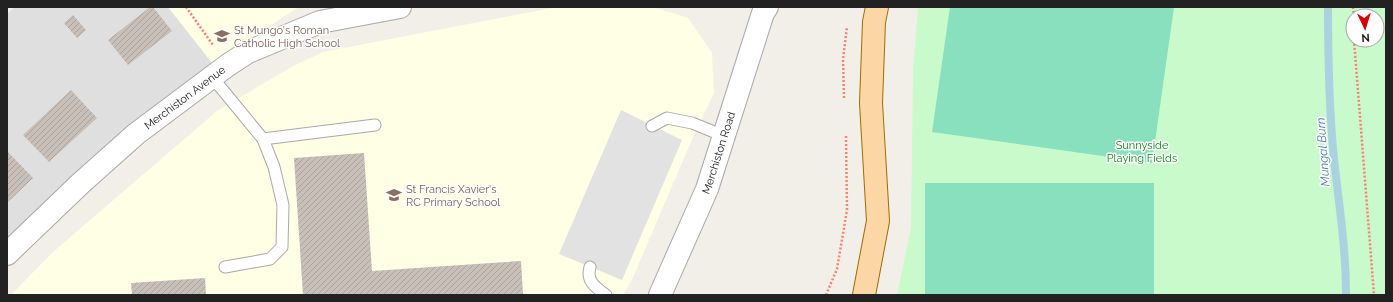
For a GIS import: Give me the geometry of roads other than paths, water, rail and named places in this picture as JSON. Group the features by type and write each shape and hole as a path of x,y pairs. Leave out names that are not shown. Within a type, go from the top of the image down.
{"main road":[{"path":"864,295 878,221 871,103 874,22 878,7"}],"street":[{"name":"Merchiston Avenue","path":"7,254 81,183 136,134 220,71 248,52 320,22 400,7"},
{"name":"Merchiston Road","path":"660,295 707,188 724,136 759,9"}],"lane":[{"path":"220,71 262,139 274,167 283,205 282,247 270,259 226,267"},
{"path":"652,126 667,118 692,123 724,136"},
{"path":"262,139 375,125"},
{"path":"590,266 588,274 593,285 606,295"}],"waterway":[{"name":"Mungal Burn","path":"1328,7 1331,121 1344,243 1346,295"}],"place":[{"name":"St Mungo's Roman Catholic High School","path":"222,36"},
{"name":"St Francis Xavier's RC Primary School","path":"394,195"}],"park label":[{"name":"Sunnyside Playing Fields","path":"1142,151"}]}
